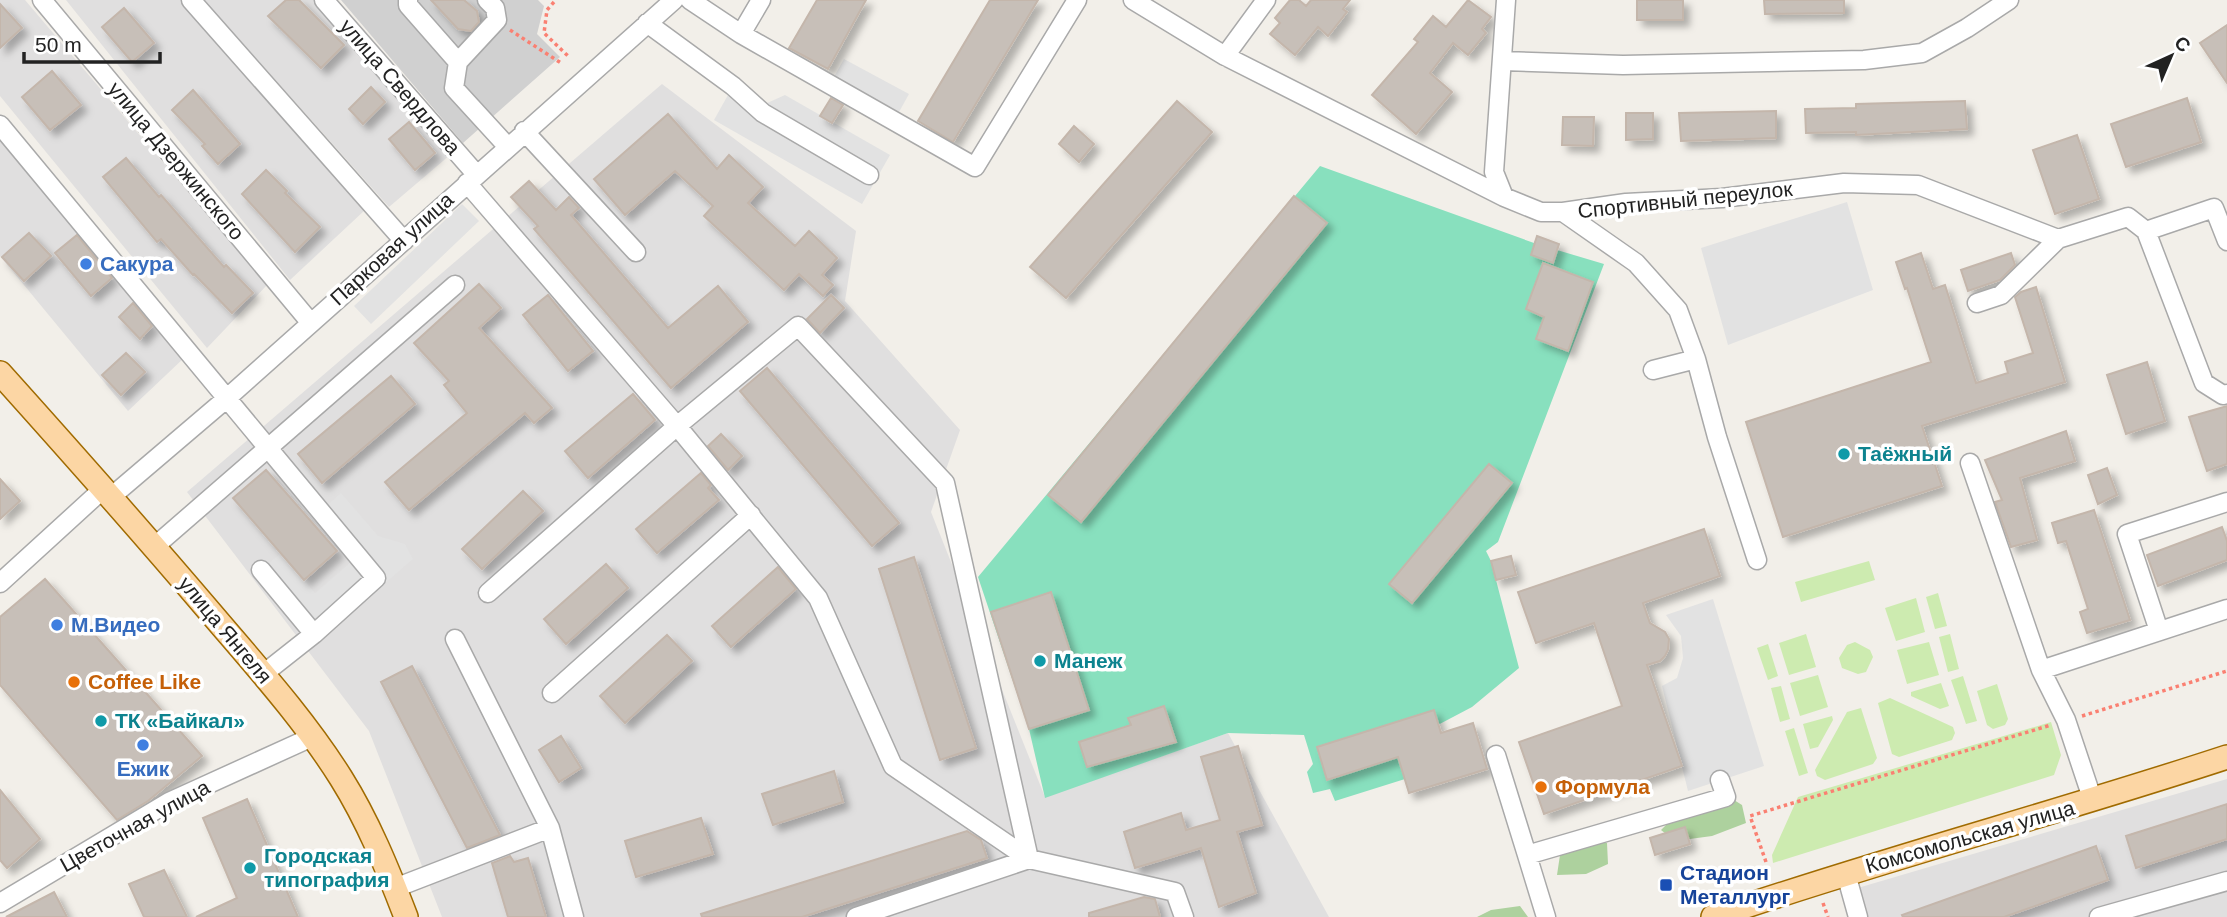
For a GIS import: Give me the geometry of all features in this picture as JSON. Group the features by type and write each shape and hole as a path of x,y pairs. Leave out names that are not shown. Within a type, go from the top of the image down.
{"main road":[{"name":"улица Янгеля","path":"0,373 155,547 312,737 341,778 370,831 406,917"},
{"name":"Комсомольская улица","path":"1713,917 2227,757"}],"street":[{"name":"улица Дзержинского","path":"42,0 310,322"},
{"path":"191,0 404,240"},
{"name":"улица Свердлова","path":"324,0 818,598 893,766 1029,859"},
{"path":"408,0 408,5 458,62"},
{"path":"487,0 495,8 497,20 458,62 454,88 507,146"},
{"path":"690,0 741,34 975,167 1077,0"},
{"path":"741,34 761,0"},
{"name":"Спортивный переулок","path":"1133,0 1225,56 1504,197 1541,212 1563,212 1626,203 1722,198 1844,183 1918,185 2058,239"},
{"path":"1225,56 1266,0"},
{"path":"1504,197 1494,172 1506,0"},
{"path":"1503,61 1623,65 1864,60 1922,53 1968,28 2008,0"},
{"name":"Парковая улица","path":"0,583 107,493 226,399 668,2"},
{"path":"647,23 733,86 763,113 869,175"},
{"path":"0,125 376,578 314,634 262,675"},
{"path":"524,131 636,252"},
{"path":"2146,232 2214,208 2227,241"},
{"path":"1563,212 1636,263 1678,310 1696,359 1717,437 1757,560"},
{"path":"1978,303 2001,295 2058,239 2128,217 2146,232 2204,383 2223,395 2227,394"},
{"path":"155,547 455,285"},
{"path":"488,593 677,425 798,326 944,483 1029,859"},
{"path":"1653,370 1696,359"},
{"path":"1970,463 2041,670 2066,720 2092,801"},
{"path":"2160,631 2127,534 2227,502"},
{"path":"552,693 751,515"},
{"path":"261,570 314,634"},
{"path":"2041,670 2227,609"},
{"path":"455,639 551,828 575,917"},
{"name":"Цветочная улица","path":"0,903 169,802 312,737"},
{"path":"1496,755 1546,917"},
{"path":"1527,855 1726,797 1720,780"},
{"path":"395,888 551,828"},
{"path":"856,917 1029,859 1175,892 1184,917"},
{"path":"1846,874 1858,917"},
{"path":"2099,917 2227,881"}],"path":[{"path":"554,2 547,10 544,33 568,56"},
{"path":"497,20 561,63"},
{"path":"1766,862 1750,816 2227,671"}],"shaded area":[{"path":"0,0 25,0 267,285 207,348 0,96"},
{"path":"66,0 181,0 365,210 290,280"},
{"path":"204,0 315,0 450,155 389,207"},
{"path":"341,0 538,0 544,6 537,34 560,57 463,143"},
{"path":"844,59 909,94 894,121 830,84"},
{"path":"662,84 856,231 845,301 960,430 931,512 1045,797 1228,733 1329,917 442,917 369,731 187,492"},
{"path":"733,86 765,104 785,95 890,155 862,204 714,120"},
{"path":"0,135 185,357 128,411 0,256"},
{"path":"1847,202 1873,290 1728,345 1701,248"},
{"path":"462,204 479,221 371,324 354,306"},
{"path":"341,493 378,536 405,544 413,559 320,639 261,570 281,553 315,593 352,561 314,517"},
{"path":"1713,599 1764,766 1688,791 1662,686 1677,678 1683,658 1681,636 1666,615"},
{"path":"2227,779 2227,917 1860,917 1851,890"}],"green space":[{"path":"1320,166 1534,243 1537,236 1559,244 1557,250 1604,264 1498,542 1486,551 1519,668 1472,707 1396,747 1405,779 1335,801 1330,789 1313,793 1307,772 1313,764 1304,735 1228,733 1045,798 1029,729 978,577"},
{"path":"1869,561 1875,580 1801,602 1795,582"},
{"path":"1938,593 1947,626 1935,629 1926,597"},
{"path":"1916,598 1925,632 1896,641 1885,608"},
{"path":"1806,634 1816,667 1789,675 1779,643"},
{"path":"1950,634 1959,669 1948,672 1939,637"},
{"path":"1855,642 1870,650 1873,657 1866,672 1858,674 1842,668 1839,658 1847,645"},
{"path":"1929,642 1939,675 1907,684 1897,650"},
{"path":"1768,644 1778,676 1768,680 1757,648"},
{"path":"1818,675 1828,707 1800,716 1790,683"},
{"path":"1963,676 1977,721 1966,724 1951,680"},
{"path":"1941,683 1949,706 1940,709 1911,696 1911,692"},
{"path":"1997,684 2008,719 2005,725 1993,729 1987,725 1977,691"},
{"path":"1781,686 1790,719 1780,722 1771,688"},
{"path":"1890,698 1953,727 1955,733 1952,740 1899,757 1892,754 1878,703"},
{"path":"1861,708 1877,758 1873,764 1825,780 1817,776 1815,770 1847,712"},
{"path":"1832,716 1833,720 1818,747 1810,749 1803,724"},
{"path":"2051,722 2061,755 2054,775 1773,863 1772,855 1798,797"},
{"path":"1794,728 1808,773 1799,776 1785,731"},
{"path":"1734,800 1742,805 1746,823 1712,836 1675,841 1661,830 1675,816"},
{"path":"1583,841 1607,843 1608,864 1586,874 1557,875 1560,855"},
{"path":"1520,906 1528,917 1477,917 1491,910"}],"building":[{"path":"286,0 299,0 344,45 321,68 268,16"},
{"path":"431,0 464,0 477,11 479,22 471,31 458,29"},
{"path":"817,0 866,0 828,69 789,48"},
{"path":"990,0 1038,0 953,142 918,121"},
{"path":"1290,0 1299,0 1306,6 1311,0 1350,0 1343,9 1347,12 1328,36 1318,27 1295,55 1270,34 1280,23 1275,18"},
{"path":"1468,0 1491,17 1482,29 1486,33 1468,55 1453,43 1430,73 1452,92 1416,134 1372,95 1418,42 1414,39 1433,16 1446,27"},
{"path":"1637,0 1683,0 1683,20 1637,20"},
{"path":"1764,0 1844,0 1844,13 1765,14"},
{"path":"0,4 22,28 0,48"},
{"path":"124,8 154,43 132,62 102,27"},
{"path":"2227,25 2227,83 2200,43"},
{"path":"52,71 81,105 50,130 22,97"},
{"path":"371,87 385,102 363,124 349,109"},
{"path":"193,90 240,144 218,164 202,146 205,144 172,110"},
{"path":"831,98 843,105 832,123 820,116"},
{"path":"2187,98 2201,142 2126,167 2111,124"},
{"path":"1177,101 1212,132 1066,298 1030,267"},
{"path":"1965,101 1967,129 1856,135 1856,132 1806,133 1805,109 1856,108 1856,104"},
{"path":"1776,111 1776,138 1681,141 1679,113"},
{"path":"1626,113 1653,113 1653,139 1626,140"},
{"path":"668,114 717,169 729,155 763,187 748,203 795,246 809,231 837,258 822,275 833,285 823,296 799,274 784,290 704,216 713,206 675,171 625,215 594,179"},
{"path":"1563,117 1594,117 1593,146 1562,145"},
{"path":"409,122 435,153 415,170 389,139"},
{"path":"1074,126 1094,144 1079,162 1059,144"},
{"path":"2077,135 2099,199 2055,214 2033,150"},
{"path":"126,158 224,267 226,265 253,293 232,313 161,239 157,242 103,177"},
{"path":"266,170 320,227 295,252 242,194"},
{"path":"529,181 556,210 569,197 579,208 571,215 668,328 718,286 748,322 671,388 534,229 538,226 511,197"},
{"path":"1294,196 1327,223 1081,522 1048,495"},
{"path":"29,233 51,256 24,281 2,257"},
{"name":"Сакура","path":"77,235 112,278 91,296 55,253"},
{"path":"1537,236 1559,244 1553,263 1531,255"},
{"name":"Таёжный","path":"1921,253 1933,289 1945,285 1976,383 2008,373 2005,362 2033,353 2015,297 2036,287 2065,382 1922,426 1942,486 1783,537 1746,422 1931,362 1896,262"},
{"path":"2011,253 2015,265 2000,280 1968,291 1961,270"},
{"path":"1543,263 1593,282 1568,351 1536,339 1544,317 1526,309"},
{"path":"479,284 501,308 479,328 552,408 534,423 525,413 409,510 385,482 467,413 444,385 449,381 414,343"},
{"path":"548,295 593,351 568,371 523,315"},
{"path":"831,295 844,308 820,333 807,319"},
{"path":"133,303 152,326 140,339 119,317"},
{"path":"126,353 145,372 121,395 102,375"},
{"path":"2147,362 2165,421 2126,434 2107,375"},
{"path":"767,368 899,523 872,546 740,391"},
{"path":"391,376 415,404 322,483 298,454"},
{"path":"633,394 655,420 588,478 565,451"},
{"path":"2227,406 2227,464 2207,471 2189,417"},
{"path":"2066,431 2075,461 2020,478 2037,540 2011,547 1995,502 2002,500 1985,460"},
{"path":"721,434 742,456 728,470 708,446"},
{"path":"1489,464 1512,483 1412,603 1389,584"},
{"path":"2107,468 2117,495 2098,504 2088,475"},
{"path":"266,470 337,551 304,580 233,498"},
{"path":"701,473 711,485 708,488 719,500 657,553 636,529"},
{"path":"0,479 20,501 0,519"},
{"path":"523,491 543,511 482,569 462,549"},
{"path":"2094,510 2130,620 2087,633 2080,612 2088,609 2066,541 2058,543 2052,523"},
{"path":"2222,527 2227,541 2227,560 2158,586 2147,555"},
{"path":"1704,529 1720,576 1643,603 1650,623 1665,632 1669,639 1665,656 1660,661 1647,665 1682,766 1544,814 1519,742 1622,706 1594,623 1536,643 1518,592"},
{"path":"1511,556 1516,575 1496,580 1491,561"},
{"path":"914,557 976,748 940,760 879,569"},
{"path":"606,564 628,588 566,644 544,619"},
{"path":"778,567 796,589 731,647 712,626"},
{"name":"ТК «Байкал»","path":"45,579 202,756 148,801 117,820 0,685 0,617"},
{"name":"Манеж","path":"1051,592 1089,710 1029,729 991,612"},
{"path":"667,635 692,661 625,723 600,696"},
{"path":"412,666 500,835 467,848 381,682"},
{"path":"1164,706 1176,742 1087,767 1079,742 1131,725 1128,718"},
{"path":"1434,710 1441,733 1473,723 1487,769 1409,793 1398,757 1327,780 1317,747"},
{"path":"561,736 581,768 559,782 539,750"},
{"path":"1238,746 1262,825 1237,832 1256,893 1219,907 1201,848 1135,868 1124,832 1181,813 1186,830 1220,820 1201,757"},
{"path":"834,771 843,802 773,825 762,794"},
{"path":"0,790 40,839 7,868 0,860"},
{"name":"Городская типография","path":"247,799 298,917 196,917 237,898 203,818"},
{"path":"2227,804 2227,839 2136,868 2126,836"},
{"path":"701,818 713,854 636,877 625,841"},
{"path":"1685,827 1690,844 1655,855 1650,838"},
{"path":"967,831 981,840 987,858 802,917 702,917 701,914"},
{"path":"2096,846 2108,880 2004,917 1902,915"},
{"path":"510,856 514,862 528,858 546,917 508,917 492,863"},
{"path":"164,870 187,917 144,917 129,884"},
{"path":"54,892 67,917 6,917"},
{"path":"1144,897 1155,899 1160,917 1089,917 1089,913"}],"place":[{"name":"Сакура","path":"86,264"},
{"name":"Таёжный","path":"1844,454"},
{"name":"М.Видео","path":"57,625"},
{"name":"Манеж","path":"1040,661"},
{"name":"Coffee Like","path":"74,682"},
{"name":"ТК «Байкал»","path":"101,721"},
{"name":"Ежик","path":"143,745"},
{"name":"Формула","path":"1541,787"},
{"name":"Городская типография","path":"250,868"},
{"name":"Стадион Металлург","path":"1666,885"}]}
